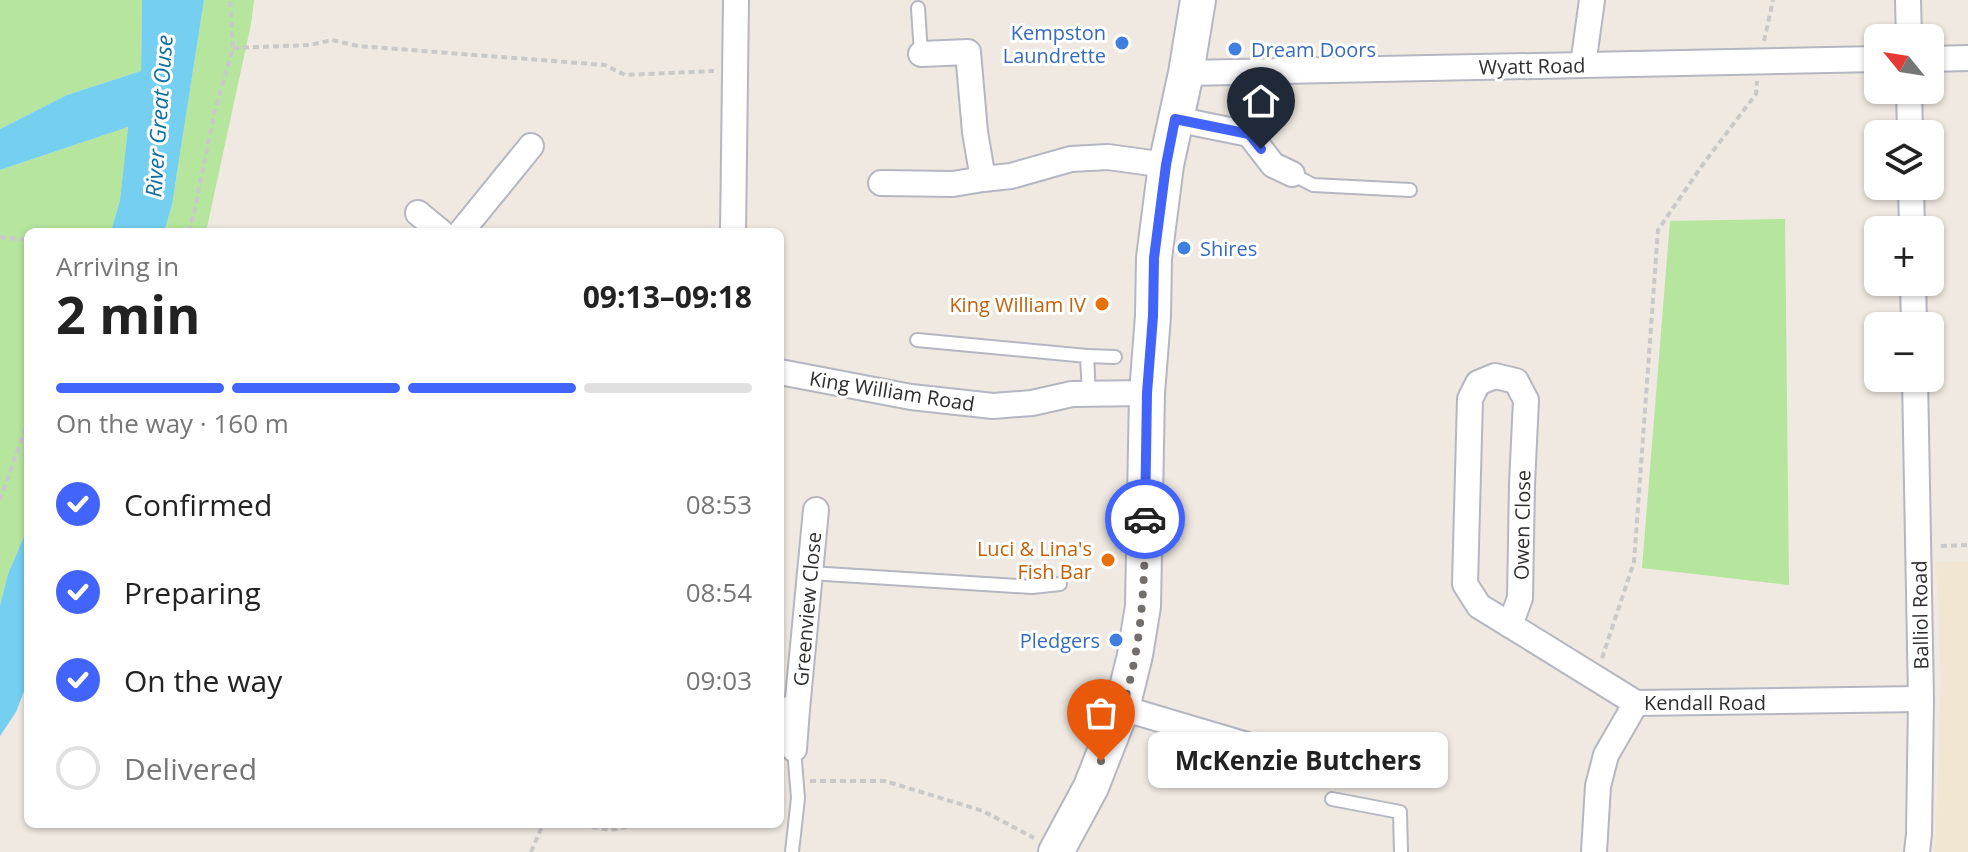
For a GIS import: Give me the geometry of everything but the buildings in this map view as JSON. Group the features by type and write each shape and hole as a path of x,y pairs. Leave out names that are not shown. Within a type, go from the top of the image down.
{"main road":[{"path":"1057,851 1091,787 1122,708 1135,655 1143,606 1147,393 1154,258 1166,165 1198,0"}],"street":[{"path":"733,228 736,0"},
{"path":"1583,65 1592,0"},
{"path":"1908,0 1909,24"},
{"path":"921,54 968,52 975,132 983,179"},
{"path":"1944,59 1968,58"},
{"name":"Wyatt Road","path":"1186,73 1864,59"},
{"path":"1175,119 1249,134 1277,174"},
{"path":"464,228 531,146"},
{"path":"881,183 953,184 1011,176 1071,159 1108,157 1166,165"},
{"path":"418,213 436,228"},
{"name":"King William Road","path":"784,373 911,397 993,406 1032,403 1072,394 1147,393"},
{"name":"Owen Close","path":"1495,376 1516,381 1526,400 1520,598 1510,625 1479,606 1465,584 1470,399 1478,383 1495,376"},
{"name":"Balliol Road","path":"1915,392 1921,699 1917,852"},
{"name":"Greenview Close","path":"794,749 789,710 810,573 816,510"},
{"name":"Kendall Road","path":"1510,625 1636,703 1921,699"},
{"path":"1594,852 1598,786 1606,755 1636,703"},
{"path":"1122,708 1284,768 1321,767"}],"lane":[{"path":"918,8 921,54"},
{"path":"1277,174 1313,185 1410,190"},
{"path":"917,340 1115,357"},
{"path":"1087,356 1089,394"},
{"path":"810,573 1032,587 1060,584"},
{"path":"792,852 798,798 794,749"},
{"path":"1332,799 1400,812 1401,852"}],"path":[{"path":"190,228 215,110 233,48 230,0"},
{"path":"1596,678 1634,562 1658,230 1756,94 1759,61 1773,0"},
{"path":"233,48 310,45 332,40 358,46 605,65 625,75 734,70"},
{"path":"0,237 24,240"},
{"path":"0,500 24,432"},
{"path":"1918,546 1968,545"},
{"path":"797,783 817,780 885,781 983,811 1057,851"},
{"path":"531,852 541,828"},
{"path":"598,828 621,828"}],"shaded area":[{"path":"1968,561 1968,852 1935,852 1941,677 1936,562"}],"green space":[{"path":"0,0 142,0 141,71 67,95 0,129"},
{"path":"204,0 254,0 207,228 165,228 172,205"},
{"path":"128,127 120,200 112,228 24,228 24,536 8,574 0,606 0,170"},
{"path":"1785,219 1789,585 1642,568 1670,221"}],"water":[{"name":"River Great Ouse","path":"142,0 204,0 172,205 165,228 112,228 120,200 128,127 0,170 0,129 67,95 141,71"},
{"path":"24,536 24,691 16,712 0,736 0,606 8,574"}],"way so far":[{"path":"1101,761 1122,708 1135,655 1143,606 1145,519"}],"place":[{"name":"Kempston Laundrette","path":"1122,43"},
{"name":"Dream Doors","path":"1235,49"},
{"name":"Shires","path":"1184,248"},
{"name":"King William IV","path":"1102,304"},
{"name":"Luci & Lina's Fish Bar","path":"1108,560"},
{"name":"Pledgers","path":"1116,640"},
{"name":"McKenzie Butchers","path":"1101,761"}],"route":[{"path":"1145,519 1154,258 1175,119 1249,134 1261,149"}]}
